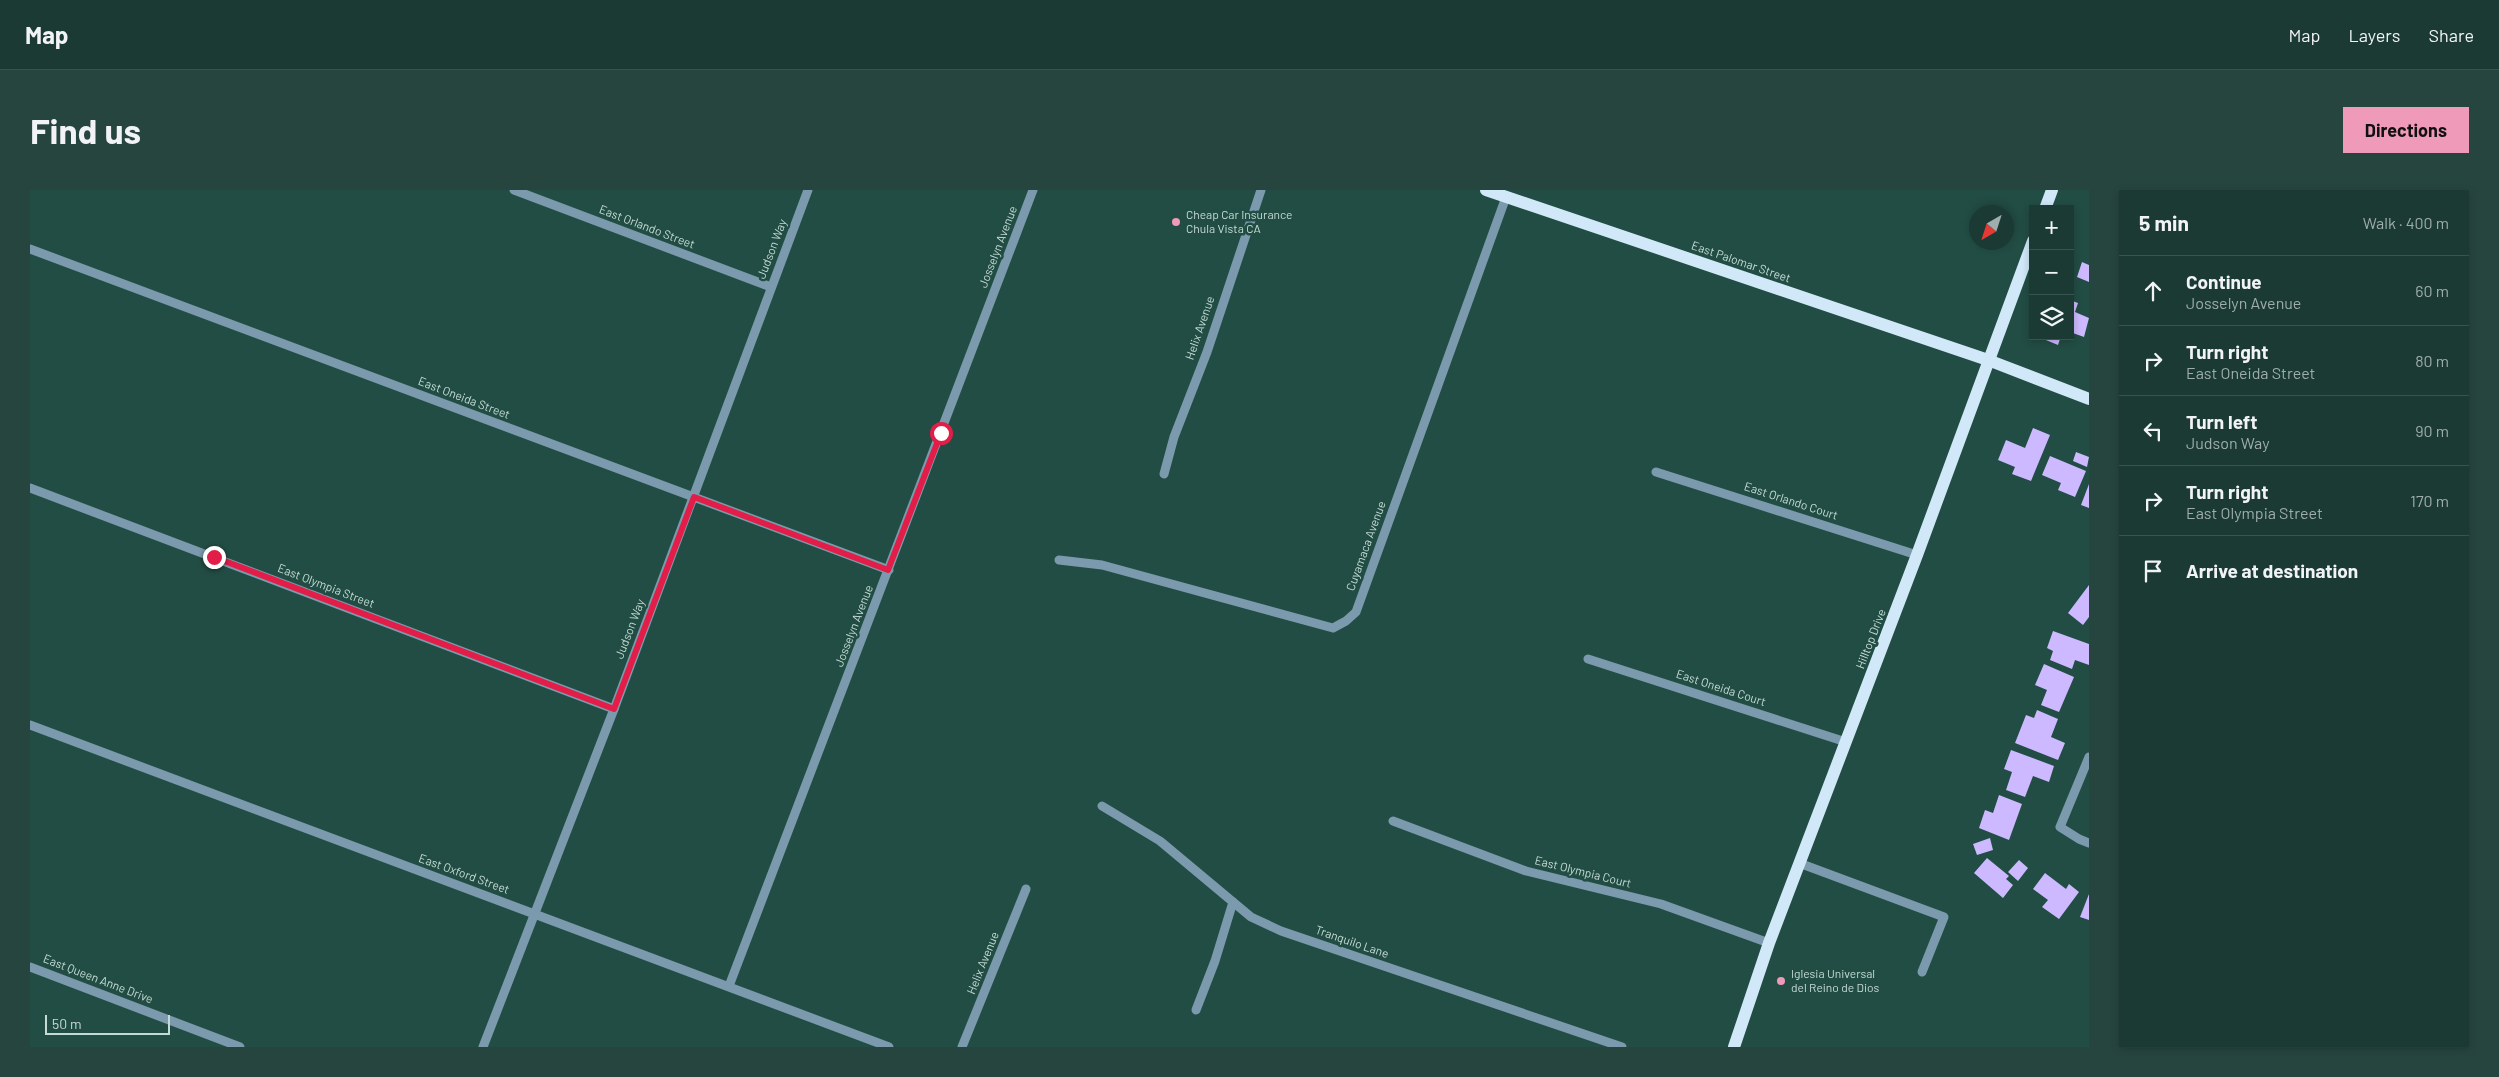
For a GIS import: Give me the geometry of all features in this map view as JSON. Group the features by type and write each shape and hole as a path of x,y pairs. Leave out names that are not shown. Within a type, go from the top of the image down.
{"main road":[{"name":"East Palomar Street","path":"1486,190 1988,360 2089,399"},
{"path":"2046,205 2052,190"},
{"name":"Hilltop Drive","path":"1734,1047 1769,943 1917,555 2030,250"}],"street":[{"name":"East Orlando Street","path":"514,190 771,287"},
{"name":"Judson Way","path":"483,1047 614,709 808,190"},
{"name":"Josselyn Avenue","path":"729,986 1033,190"},
{"name":"Helix Avenue","path":"1164,474 1174,437 1207,352 1261,190"},
{"name":"Cuyamaca Avenue","path":"1059,560 1102,564 1334,628 1346,621 1356,612 1506,197"},
{"name":"East Oneida Street","path":"30,249 888,570"},
{"name":"East Orlando Court","path":"1656,472 1917,555"},
{"name":"East Olympia Street","path":"30,488 614,709"},
{"name":"East Oneida Court","path":"1588,659 1846,742"},
{"name":"East Oxford Street","path":"30,725 889,1047"},
{"path":"2089,757 2060,826 2079,839 2089,843"},
{"name":"Tranquilo Lane","path":"1102,806 1160,842 1251,917 1281,931 1622,1047"},
{"name":"East Olympia Court","path":"1393,820 1526,871 1661,904 1769,943"},
{"path":"1799,863 1944,917 1922,972"},
{"name":"Helix Avenue","path":"962,1047 1026,889"},
{"path":"1196,1010 1215,961 1233,902"},
{"name":"East Queen Anne Drive","path":"30,967 219,1043 240,1047"}],"building":[{"path":"2082,262 2089,265 2089,282 2077,277"},
{"path":"2074,302 2078,303 2075,312 2089,318 2084,337 2074,333"},
{"path":"2046,340 2060,340 2058,345"},
{"path":"2033,428 2050,435 2031,481 2012,474 2015,467 1998,460 2006,440 2025,448"},
{"path":"2076,452 2089,457 2087,467 2073,461"},
{"path":"2050,456 2086,471 2075,497 2058,490 2061,483 2042,475"},
{"path":"2089,484 2089,508 2081,505"},
{"path":"2089,585 2089,617 2083,625 2068,613"},
{"path":"2053,631 2089,644 2089,665 2075,660 2072,669 2050,660 2053,651 2047,648"},
{"path":"2044,664 2074,677 2059,712 2041,705 2047,690 2035,685"},
{"path":"2037,710 2058,719 2051,737 2065,743 2058,760 2015,743 2026,715 2034,718"},
{"path":"2011,750 2054,766 2049,782 2033,776 2025,797 2006,790 2012,772 2004,769"},
{"path":"1999,795 2022,804 2009,840 1979,828 1985,810 1993,813"},
{"path":"1990,838 1993,850 1977,855 1973,844"},
{"path":"1987,858 2009,876 2006,879 2013,885 2003,898 1974,873"},
{"path":"2019,860 2028,868 2018,881 2008,872"},
{"path":"2045,873 2066,889 2069,884 2079,892 2059,919 2042,907 2048,900 2033,889"},
{"path":"2089,894 2089,920 2080,917"}],"place":[{"name":"Cheap Car Insurance Chula Vista CA","path":"1176,222"},
{"name":"Iglesia Universal del Reino de Dios","path":"1781,981"}],"route":[{"path":"214,557 614,709 694,497 888,570 941,433"}]}
